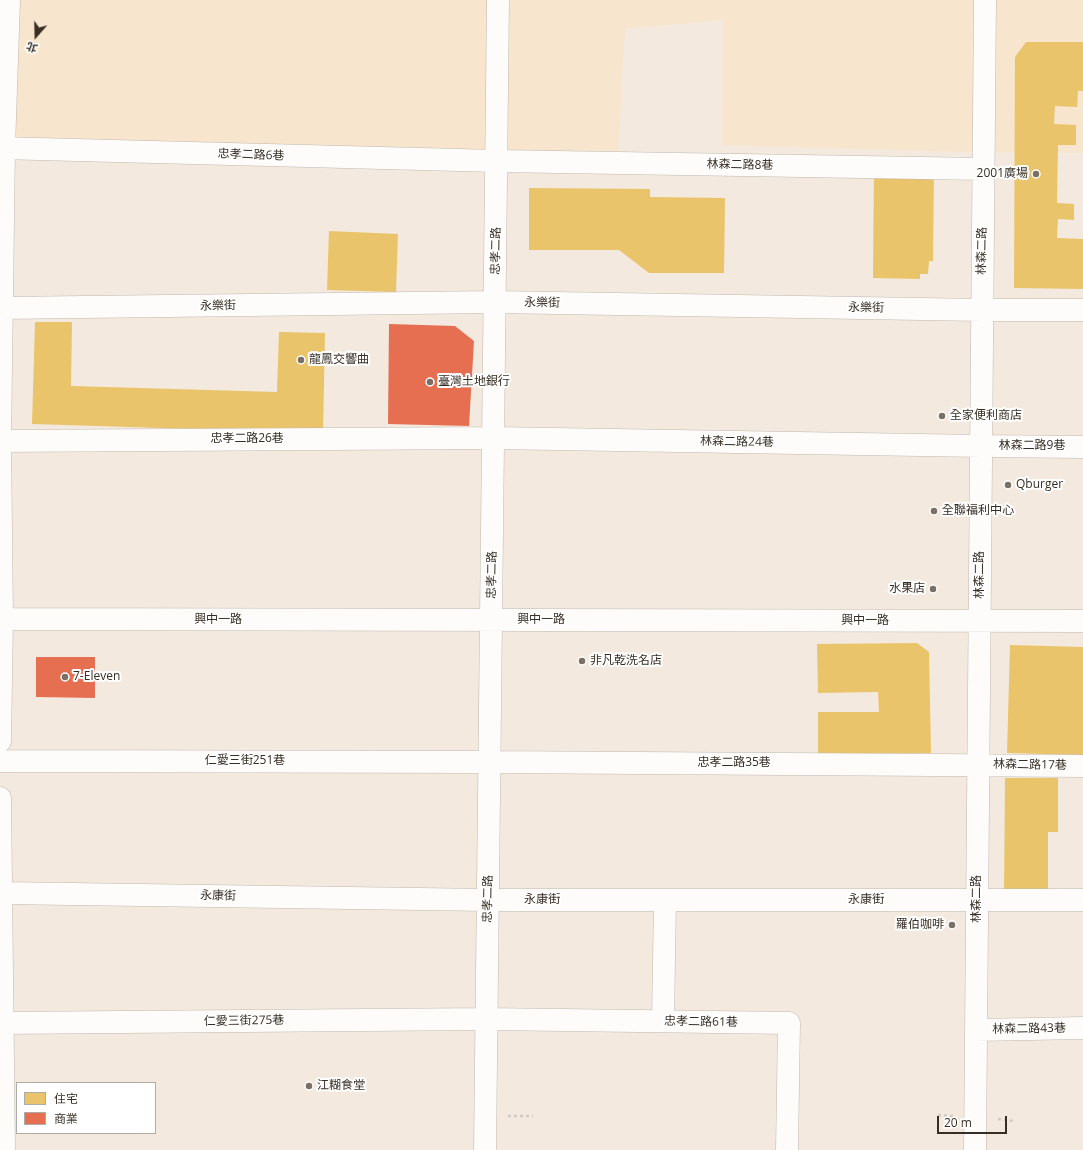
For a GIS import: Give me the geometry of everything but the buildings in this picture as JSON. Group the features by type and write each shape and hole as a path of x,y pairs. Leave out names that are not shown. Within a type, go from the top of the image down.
{"street":[{"path":"0,741 2,148 9,0"},
{"name":"忠孝二路","path":"485,1150 491,620 493,576 498,0"},
{"name":"林森二路","path":"975,1150 984,0"},
{"name":"忠孝二路6巷","path":"2,148 497,161"},
{"name":"林森二路8巷","path":"497,161 983,169"},
{"name":"永樂街","path":"2,308 495,302 982,310 1083,310"},
{"name":"忠孝二路26巷","path":"0,441 493,438"},
{"name":"林森二路24巷","path":"493,438 981,446"},
{"name":"林森二路9巷","path":"981,446 1083,447"},
{"name":"興中一路","path":"1,619 1083,621"},
{"name":"仁愛三街251巷","path":"0,761 490,762"},
{"name":"忠孝二路35巷","path":"490,762 978,765"},
{"name":"林森二路17巷","path":"978,765 1083,766"},
{"path":"0,798 4,1150"},
{"name":"永康街","path":"1,893 488,900 1083,900"},
{"path":"663,1021 666,900"},
{"name":"仁愛三街275巷","path":"2,1023 486,1019"},
{"name":"忠孝二路61巷","path":"486,1019 789,1023 787,1150"},
{"name":"林森二路43巷","path":"976,1030 1083,1028"}],"shaded area":[{"path":"0,0 1083,0 1083,153 964,152 722,145 723,20 625,29 618,151 475,151 0,137"}],"place":[{"name":"2001廣場","path":"1036,174"},
{"name":"龍鳳交響曲","path":"301,360"},
{"name":"臺灣土地銀行","path":"430,382"},
{"name":"全家便利商店","path":"942,416"},
{"name":"Qburger","path":"1008,485"},
{"name":"全聯福利中心","path":"934,511"},
{"name":"水果店","path":"933,589"},
{"name":"非凡乾洗名店","path":"582,661"},
{"name":"7-Eleven","path":"65,677"},
{"name":"羅伯咖啡","path":"952,925"},
{"name":"江糊食堂","path":"309,1086"}]}
